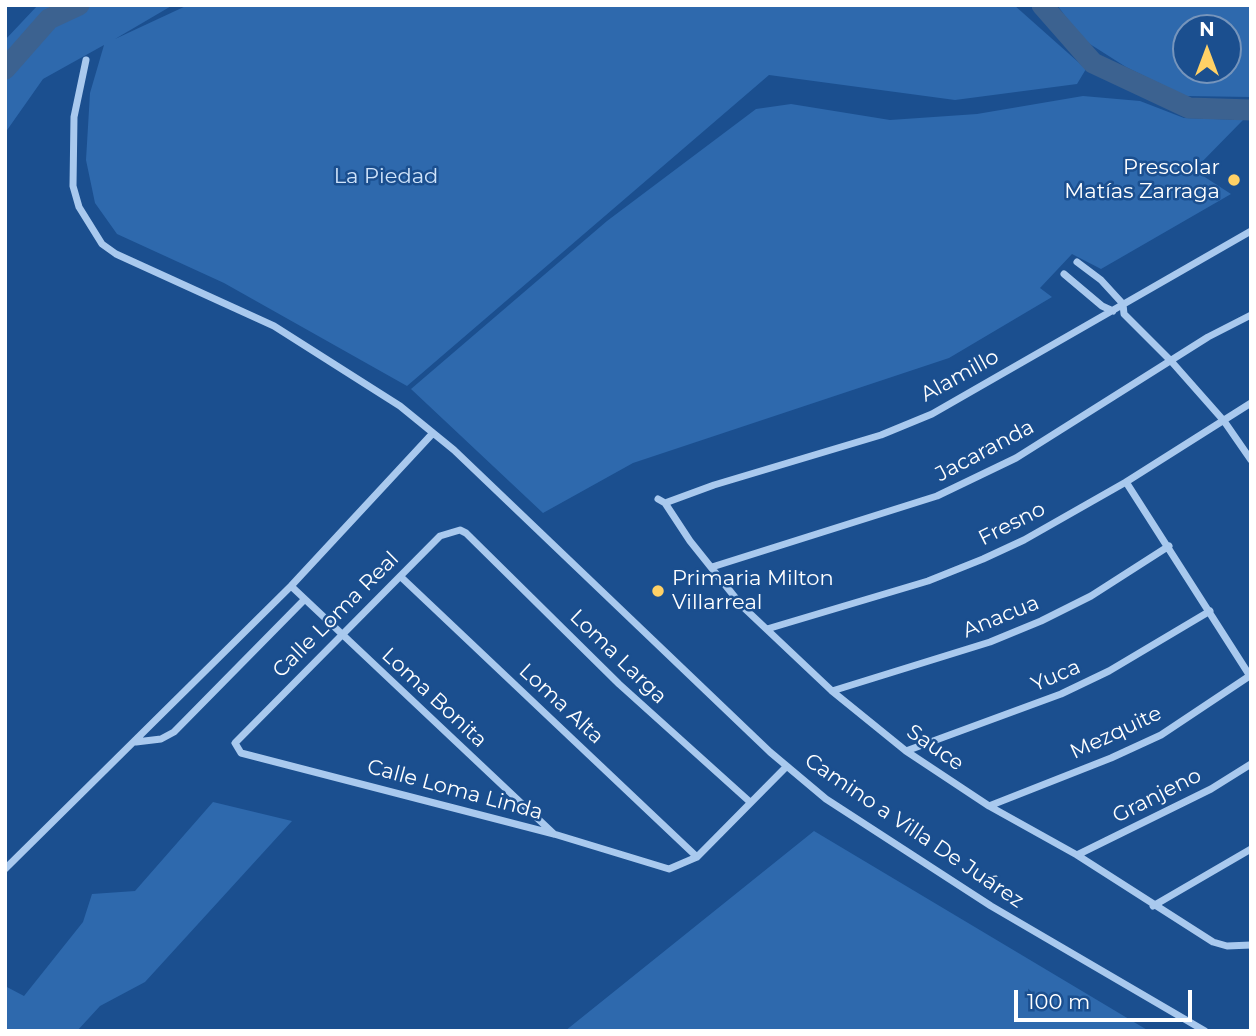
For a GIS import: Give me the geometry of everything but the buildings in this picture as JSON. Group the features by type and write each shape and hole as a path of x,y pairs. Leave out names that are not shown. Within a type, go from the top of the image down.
{"street":[{"name":"Camino a Villa De Juárez","path":"86,60 74,117 73,186 79,207 102,244 116,254 274,327 358,377 433,433 786,767 826,799 991,906 1205,1031"},
{"name":"Alamillo","path":"662,501 881,435 932,414 975,392 1042,348 1251,231"},
{"path":"1077,262 1101,280 1123,304 1124,314"},
{"path":"1064,274 1111,311 1124,314 1171,361 1224,421 1251,460"},
{"name":"Jacaranda","path":"712,567 937,496 1016,458 1208,337 1251,315"},
{"name":"Fresno","path":"767,629 928,581 1024,540 1126,482 1251,403"},
{"path":"5,869 291,586 433,433"},
{"path":"1126,482 1251,676"},
{"name":"Sauce","path":"662,501 690,541 743,606 832,691 906,751 989,806 1077,855 1213,942 1227,946 1251,945"},
{"name":"Calle Loma Real","path":"237,739 440,536 454,530 467,533"},
{"name":"Loma Larga","path":"467,533 619,684 750,802"},
{"name":"Anacua","path":"832,691 990,642 1041,621 1091,596 1169,546"},
{"name":"Loma Alta","path":"401,577 697,857"},
{"name":"Loma Bonita","path":"291,586 554,835"},
{"path":"135,742 161,739 174,732 304,600"},
{"name":"Yuca","path":"906,751 1061,694 1109,671 1210,611"},
{"name":"Mezquite","path":"989,806 1111,758 1161,735 1251,676"},
{"name":"Calle Loma Linda","path":"237,739 235,747 241,752 554,835 661,868 676,868 697,857"},
{"name":"Granjeno","path":"1077,855 1211,789 1251,764"},
{"path":"697,857 786,767"},
{"path":"1153,906 1251,849"}],"green space":[{"name":"La Piedad","path":"38,5 173,5 115,39 188,5 1014,5 1086,69 1077,84 955,100 769,75 407,386 224,283 117,234 95,203 86,160 90,93 104,45 43,79 5,133 5,40"},
{"path":"1057,5 1251,5 1251,97 1185,96 1126,67 1082,39"},
{"path":"1083,96 1140,101 1184,118 1243,120 1194,170 1231,194 1101,269 1072,254 1040,288 1052,297 949,358 633,463 543,513 411,389 607,221 756,109 791,104 890,120 977,114"},
{"path":"213,802 292,821 145,982 100,1006 77,1031 5,1031 5,986 24,996 83,922 92,894 135,891"},
{"path":"814,831 1149,1031 565,1031"}],"waterway":[{"path":"5,69 49,19 79,5"},
{"path":"1042,5 1093,63 1189,108 1251,110"}],"place":[{"name":"Prescolar Matías Zarraga","path":"1234,180"},
{"name":"Primaria Milton Villarreal","path":"658,591"}]}
